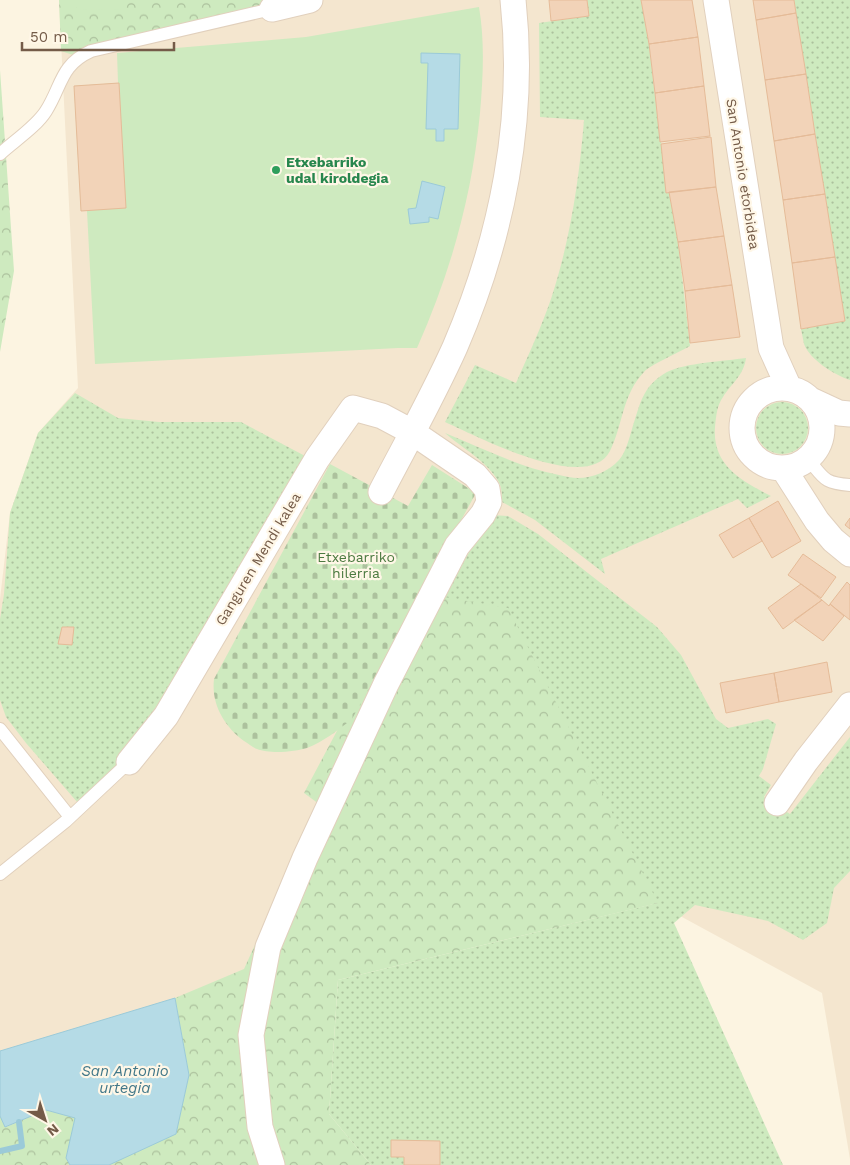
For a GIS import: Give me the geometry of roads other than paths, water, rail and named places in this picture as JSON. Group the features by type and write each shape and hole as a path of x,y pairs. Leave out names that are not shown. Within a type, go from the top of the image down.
{"street":[{"path":"272,9 310,0"},
{"path":"381,492 448,362 469,311 500,211 514,124 517,59 513,0"},
{"name":"San Antonio etorbidea","path":"716,0 771,348 789,388"},
{"name":"San Antonio etorbidea","path":"764,392 771,348"},
{"path":"811,400 818,410 822,422 821,436 817,448 808,459 796,466 783,468 769,466 757,460 748,450 742,438 741,424 745,411 752,400 764,392 776,388 789,388 801,392 811,400 838,413 850,414"},
{"name":"Ganguren Mendi kalea","path":"129,762 166,716 317,459 353,408 382,416 412,432"},
{"path":"821,436 840,423 850,420"},
{"path":"272,1165 260,1126 251,1034 268,948 305,858 386,684 457,546 483,514 489,502 487,489 475,475 412,432"},
{"path":"808,459 817,521"},
{"path":"783,468 817,521 833,540 850,554"},
{"path":"778,803 806,762 850,705"}],"lane":[{"path":"0,154 45,112 66,70 78,56 91,51 272,9"},
{"path":"808,459 832,483 850,485"},
{"path":"0,729 70,817"},
{"path":"0,874 70,817 129,762"}],"water":[{"path":"421,53 460,54 458,129 444,129 444,141 436,141 436,129 426,129 428,63 421,63"},
{"path":"422,181 445,187 438,219 429,217 429,222 410,224 408,209 416,208"},
{"name":"San Antonio urtegia","path":"175,998 189,1075 176,1134 109,1165 70,1165 66,1158 75,1118 46,1110 5,1127 0,1116 0,1051"}],"waterway":[{"path":"0,1151 22,1146 19,1122"}],"place":[{"name":"Etxebarriko udal kiroldegia","path":"276,170"}],"park label":[{"name":"Etxebarriko hilerria","path":"356,566"}]}
